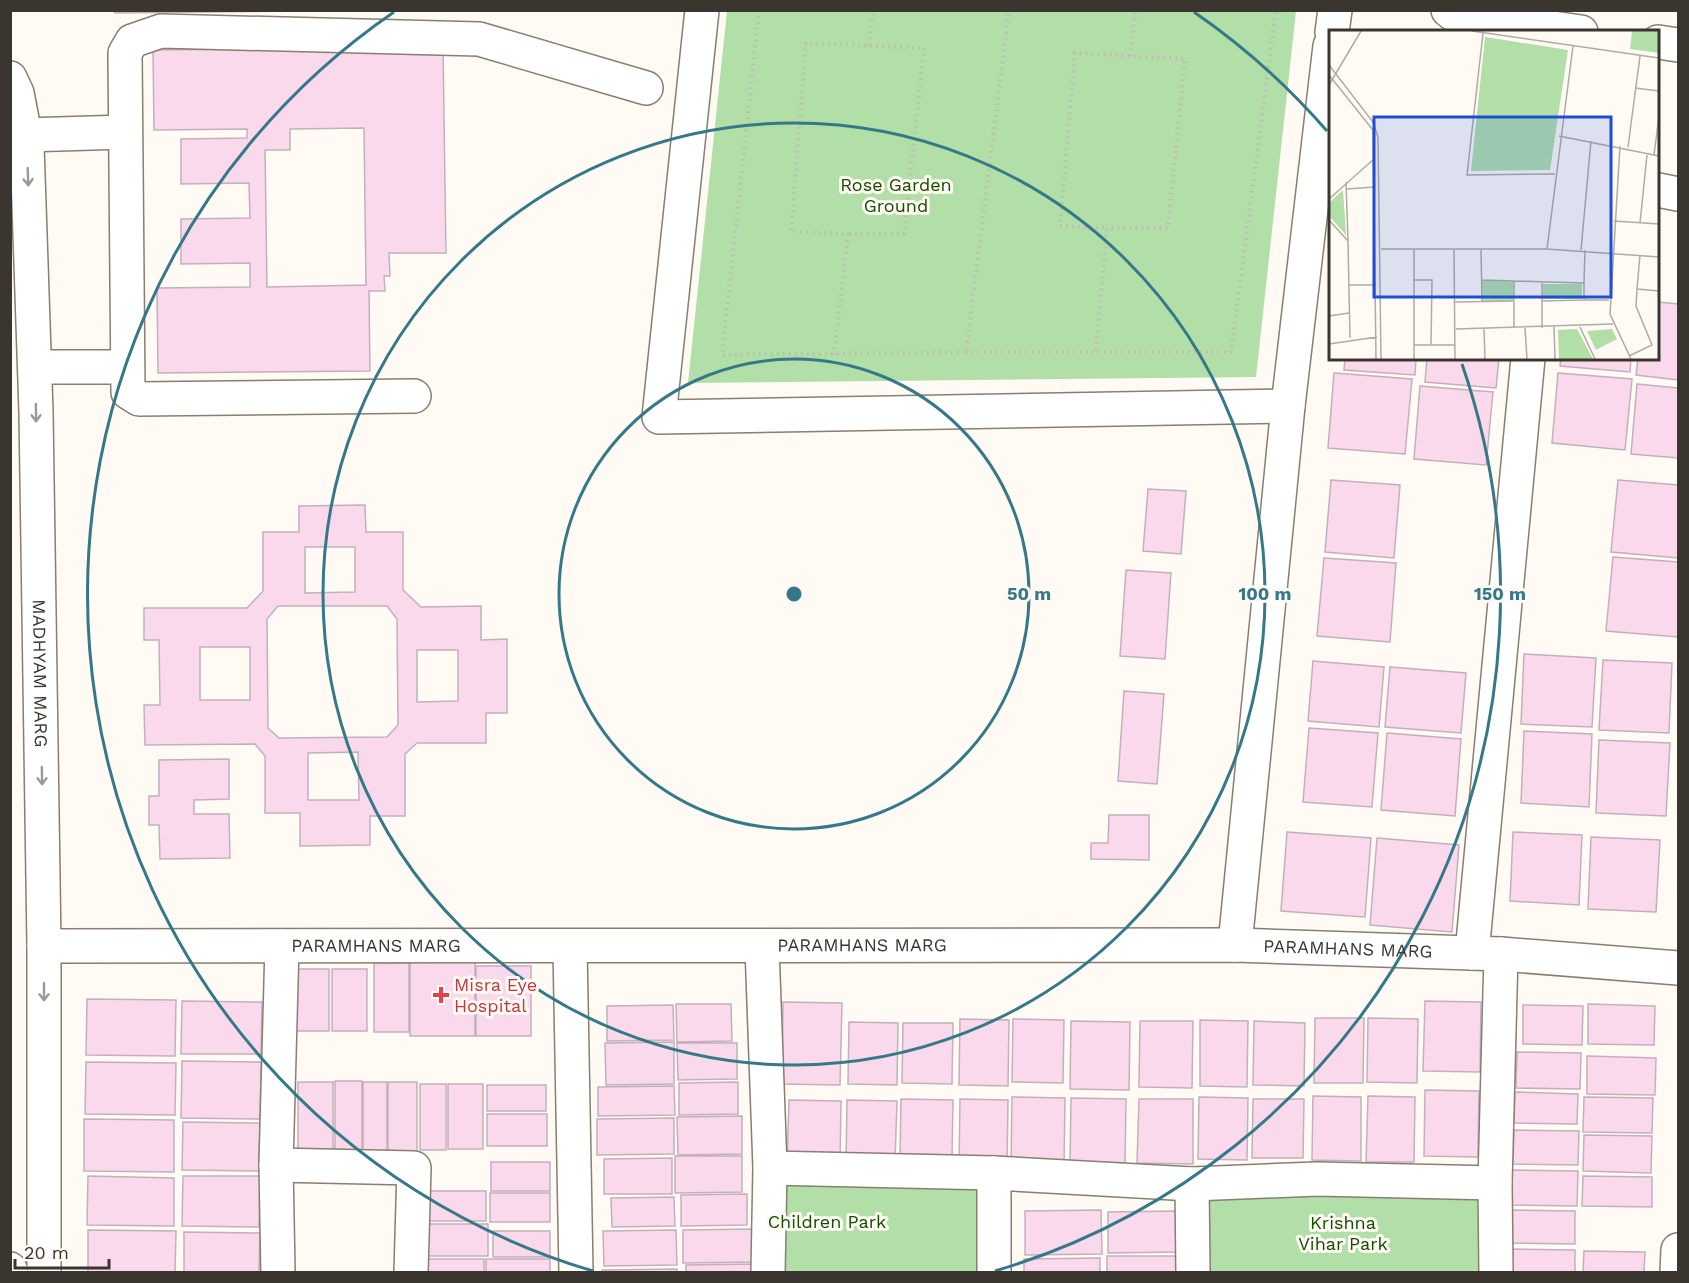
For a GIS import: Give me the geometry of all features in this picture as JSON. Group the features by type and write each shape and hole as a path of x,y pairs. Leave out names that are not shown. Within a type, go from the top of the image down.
{"street":[{"path":"702,10 659,417 1288,406"},
{"path":"1332,30 1335,10"},
{"path":"1448,10 1453,14 1567,30"},
{"path":"414,396 139,399 128,392 125,53 132,41 160,31 479,39 646,88"},
{"path":"1659,42 1678,45"},
{"path":"1235,945 1288,406 1324,137 1329,61"},
{"name":"MADHYAM MARG","path":"10,78 17,93 25,135 35,367 44,946 44,1272"},
{"path":"25,135 125,132"},
{"path":"1659,190 1678,194"},
{"path":"1496,1272 1487,953 1528,360"},
{"path":"35,367 127,367"},
{"name":"PARAMHANS MARG","path":"44,946 1235,945 1487,953 1678,968"},
{"path":"278,1272 276,1165 282,946"},
{"path":"570,947 576,1272"},
{"path":"762,947 770,1168 768,1272"},
{"path":"276,1165 414,1168 411,1272"},
{"path":"770,1168 994,1173 1192,1184 1317,1179 1495,1183"},
{"path":"994,1173 994,1272"},
{"path":"1192,1184 1193,1272"},
{"path":"1677,1272 1678,1250"}],"path":[{"path":"759,10 722,355 1096,350 1231,352 1276,10"},
{"path":"869,45 873,10"},
{"path":"966,352 1009,10"},
{"path":"1130,56 1136,10"},
{"path":"806,43 924,48 904,234 848,234 791,231 806,43"},
{"path":"1075,53 1185,59 1168,228 1107,228 1060,226 1075,53"},
{"path":"1096,350 1107,228"},
{"path":"834,355 848,234"}],"green space":[{"name":"Rose Garden Ground","path":"727,11 1296,11 1256,377 688,383"},
{"name":"Children Park","path":"770,1168 992,1181 989,1272 775,1272"},
{"name":"Krishna Vihar Park","path":"1206,1195 1479,1195 1479,1272 1206,1272"}],"building":[{"path":"113,10 289,10 289,11 115,13"},
{"path":"443,47 446,253 389,253 390,276 384,276 385,291 369,291 370,371 158,373 157,288 250,287 250,263 181,264 181,219 250,218 249,183 181,184 181,139 247,138 247,129 154,130 153,50","holes":["364,128 366,285 267,287 265,150 290,150 290,129"]},
{"path":"1659,302 1678,304 1678,380 1636,375 1638,360 1659,360"},
{"path":"1345,360 1416,360 1415,375 1344,370"},
{"path":"1427,360 1499,360 1496,388 1425,382"},
{"path":"1561,360 1631,360 1630,372 1560,366"},
{"path":"1334,373 1412,379 1405,454 1328,448"},
{"path":"1558,373 1632,379 1625,450 1552,443"},
{"path":"1637,384 1678,388 1678,458 1631,454"},
{"path":"1420,386 1493,392 1486,465 1414,459"},
{"path":"1331,480 1400,485 1394,558 1325,552"},
{"path":"1618,480 1678,485 1678,558 1611,552"},
{"path":"1148,489 1186,491 1181,554 1143,551"},
{"path":"365,505 366,532 403,532 403,590 421,607 481,606 481,640 507,639 507,713 486,713 486,743 417,743 405,754 405,816 370,816 370,845 300,846 300,813 265,813 265,756 255,744 145,745 144,705 160,705 159,640 144,640 144,608 247,608 263,591 263,532 299,532 299,506","holes":["305,547 355,547 355,592 305,593","278,606 387,606 397,619 398,725 387,737 279,738 268,728 267,619","200,647 250,647 250,700 200,700","417,650 458,650 458,701 417,702","358,752 359,800 308,800 308,753"]},
{"path":"1613,557 1678,562 1678,637 1606,631"},
{"path":"1324,558 1396,563 1390,642 1317,636"},
{"path":"1126,570 1171,573 1165,659 1120,656"},
{"path":"1524,654 1596,658 1592,727 1521,724"},
{"path":"1603,660 1672,663 1669,733 1599,730"},
{"path":"1313,661 1384,667 1379,727 1308,721"},
{"path":"1390,667 1466,673 1461,733 1385,727"},
{"path":"1124,691 1164,694 1157,784 1118,781"},
{"path":"1309,728 1378,733 1372,807 1303,802"},
{"path":"1524,731 1592,734 1589,807 1521,803"},
{"path":"1387,733 1461,739 1455,816 1381,810"},
{"path":"1599,740 1670,743 1666,816 1596,813"},
{"path":"229,759 229,799 194,800 194,814 229,814 230,858 160,859 159,825 149,825 149,796 159,796 159,760"},
{"path":"1109,815 1149,815 1149,860 1091,859 1091,843 1108,843"},
{"path":"1287,832 1371,838 1365,917 1281,911"},
{"path":"1513,832 1582,835 1579,905 1510,901"},
{"path":"1591,837 1660,840 1656,912 1588,909"},
{"path":"1377,838 1459,845 1452,932 1370,925"},
{"path":"410,962 475,962 475,1036 410,1036"},
{"path":"374,963 409,963 409,1032 374,1032"},
{"path":"476,966 531,966 531,1036 476,1036"},
{"path":"283,969 329,969 329,1031 283,1031"},
{"path":"332,969 367,969 367,1031 332,1031"},
{"path":"87,999 176,1000 175,1056 86,1055"},
{"path":"182,1001 262,1002 261,1054 181,1054"},
{"path":"1425,1001 1481,1002 1480,1072 1423,1071"},
{"path":"783,1002 842,1003 840,1085 782,1084"},
{"path":"676,1004 731,1004 732,1041 677,1042"},
{"path":"1588,1004 1655,1006 1654,1045 1588,1044"},
{"path":"673,1005 674,1040 607,1041 607,1006"},
{"path":"1523,1005 1583,1006 1582,1045 1523,1044"},
{"path":"1315,1018 1364,1018 1363,1083 1314,1083"},
{"path":"1368,1018 1418,1019 1417,1083 1367,1082"},
{"path":"960,1019 1009,1020 1008,1086 959,1085"},
{"path":"1013,1019 1064,1020 1063,1083 1012,1082"},
{"path":"1200,1020 1248,1021 1247,1087 1200,1086"},
{"path":"1071,1021 1130,1022 1129,1090 1070,1089"},
{"path":"1140,1021 1193,1021 1192,1088 1139,1087"},
{"path":"1254,1021 1305,1023 1304,1086 1253,1085"},
{"path":"849,1022 898,1023 897,1085 848,1084"},
{"path":"903,1023 953,1023 952,1084 902,1083"},
{"path":"674,1042 674,1084 606,1085 605,1043"},
{"path":"677,1043 737,1043 737,1079 678,1080"},
{"path":"1517,1052 1581,1053 1580,1089 1516,1088"},
{"path":"1587,1056 1656,1058 1655,1095 1587,1094"},
{"path":"182,1061 261,1062 260,1119 181,1118"},
{"path":"86,1062 176,1063 175,1115 85,1114"},
{"path":"335,1081 362,1081 362,1155 335,1155"},
{"path":"298,1082 333,1082 333,1155 298,1155"},
{"path":"363,1082 387,1082 387,1154 363,1154"},
{"path":"388,1082 417,1082 417,1154 388,1154"},
{"path":"738,1082 738,1114 679,1115 679,1083"},
{"path":"420,1084 446,1084 446,1150 420,1150"},
{"path":"448,1084 483,1084 483,1149 448,1149"},
{"path":"487,1085 546,1085 546,1111 487,1111"},
{"path":"674,1086 675,1115 598,1116 598,1087"},
{"path":"1425,1090 1479,1091 1478,1157 1424,1156"},
{"path":"1515,1092 1578,1094 1577,1124 1514,1123"},
{"path":"1313,1096 1361,1097 1361,1161 1312,1160"},
{"path":"1368,1096 1415,1097 1414,1162 1366,1162"},
{"path":"1012,1097 1065,1098 1064,1167 1011,1166"},
{"path":"1199,1097 1248,1098 1247,1160 1198,1159"},
{"path":"1584,1097 1653,1098 1652,1133 1583,1132"},
{"path":"1071,1098 1126,1099 1125,1164 1070,1163"},
{"path":"901,1099 953,1100 952,1159 900,1158"},
{"path":"960,1099 1008,1100 1007,1167 959,1167"},
{"path":"1139,1099 1193,1099 1193,1164 1137,1163"},
{"path":"1253,1099 1304,1099 1303,1158 1252,1158"},
{"path":"789,1100 841,1101 840,1166 787,1164"},
{"path":"847,1100 897,1101 895,1161 846,1160"},
{"path":"487,1114 547,1114 547,1146 487,1146"},
{"path":"742,1116 742,1154 678,1155 677,1117"},
{"path":"674,1118 674,1154 597,1155 597,1119"},
{"path":"84,1119 174,1120 174,1172 84,1171"},
{"path":"183,1122 260,1123 259,1171 182,1170"},
{"path":"1514,1130 1579,1131 1578,1165 1513,1164"},
{"path":"1584,1135 1652,1136 1651,1173 1583,1171"},
{"path":"675,1156 742,1156 742,1192 675,1193"},
{"path":"672,1158 672,1194 604,1194 604,1159"},
{"path":"491,1162 550,1162 550,1191 491,1191"},
{"path":"1512,1170 1578,1171 1577,1206 1512,1205"},
{"path":"88,1176 174,1178 174,1226 87,1225"},
{"path":"183,1176 260,1176 259,1227 182,1226"},
{"path":"1583,1176 1652,1177 1652,1207 1582,1206"},
{"path":"426,1191 486,1191 486,1221 426,1221"},
{"path":"490,1193 550,1193 550,1222 490,1222"},
{"path":"747,1194 747,1225 681,1226 681,1195"},
{"path":"674,1197 675,1226 612,1227 611,1198"},
{"path":"1101,1210 1102,1254 1025,1255 1025,1211"},
{"path":"1510,1210 1575,1211 1575,1244 1509,1243"},
{"path":"1177,1211 1178,1252 1108,1253 1108,1212"},
{"path":"427,1224 488,1224 488,1256 427,1256"},
{"path":"752,1229 753,1262 683,1263 683,1230"},
{"path":"88,1230 176,1231 175,1272 88,1272"},
{"path":"676,1230 677,1265 604,1266 603,1231"},
{"path":"493,1231 550,1231 550,1257 493,1257"},
{"path":"184,1232 260,1233 259,1272 184,1272"},
{"path":"1510,1249 1575,1250 1575,1272 1509,1272"},
{"path":"1584,1251 1645,1252 1644,1272 1583,1272"},
{"path":"1107,1256 1178,1256 1178,1272 1107,1272"},
{"path":"1100,1258 1100,1272 1024,1272 1024,1259"},
{"path":"428,1259 484,1259 484,1272 428,1272"},
{"path":"486,1259 550,1259 550,1272 486,1272"},
{"path":"754,1264 754,1272 686,1272 686,1265"},
{"path":"677,1269 677,1272 602,1272 602,1270"}],"place":[{"name":"Misra Eye Hospital","path":"441,995"}]}
